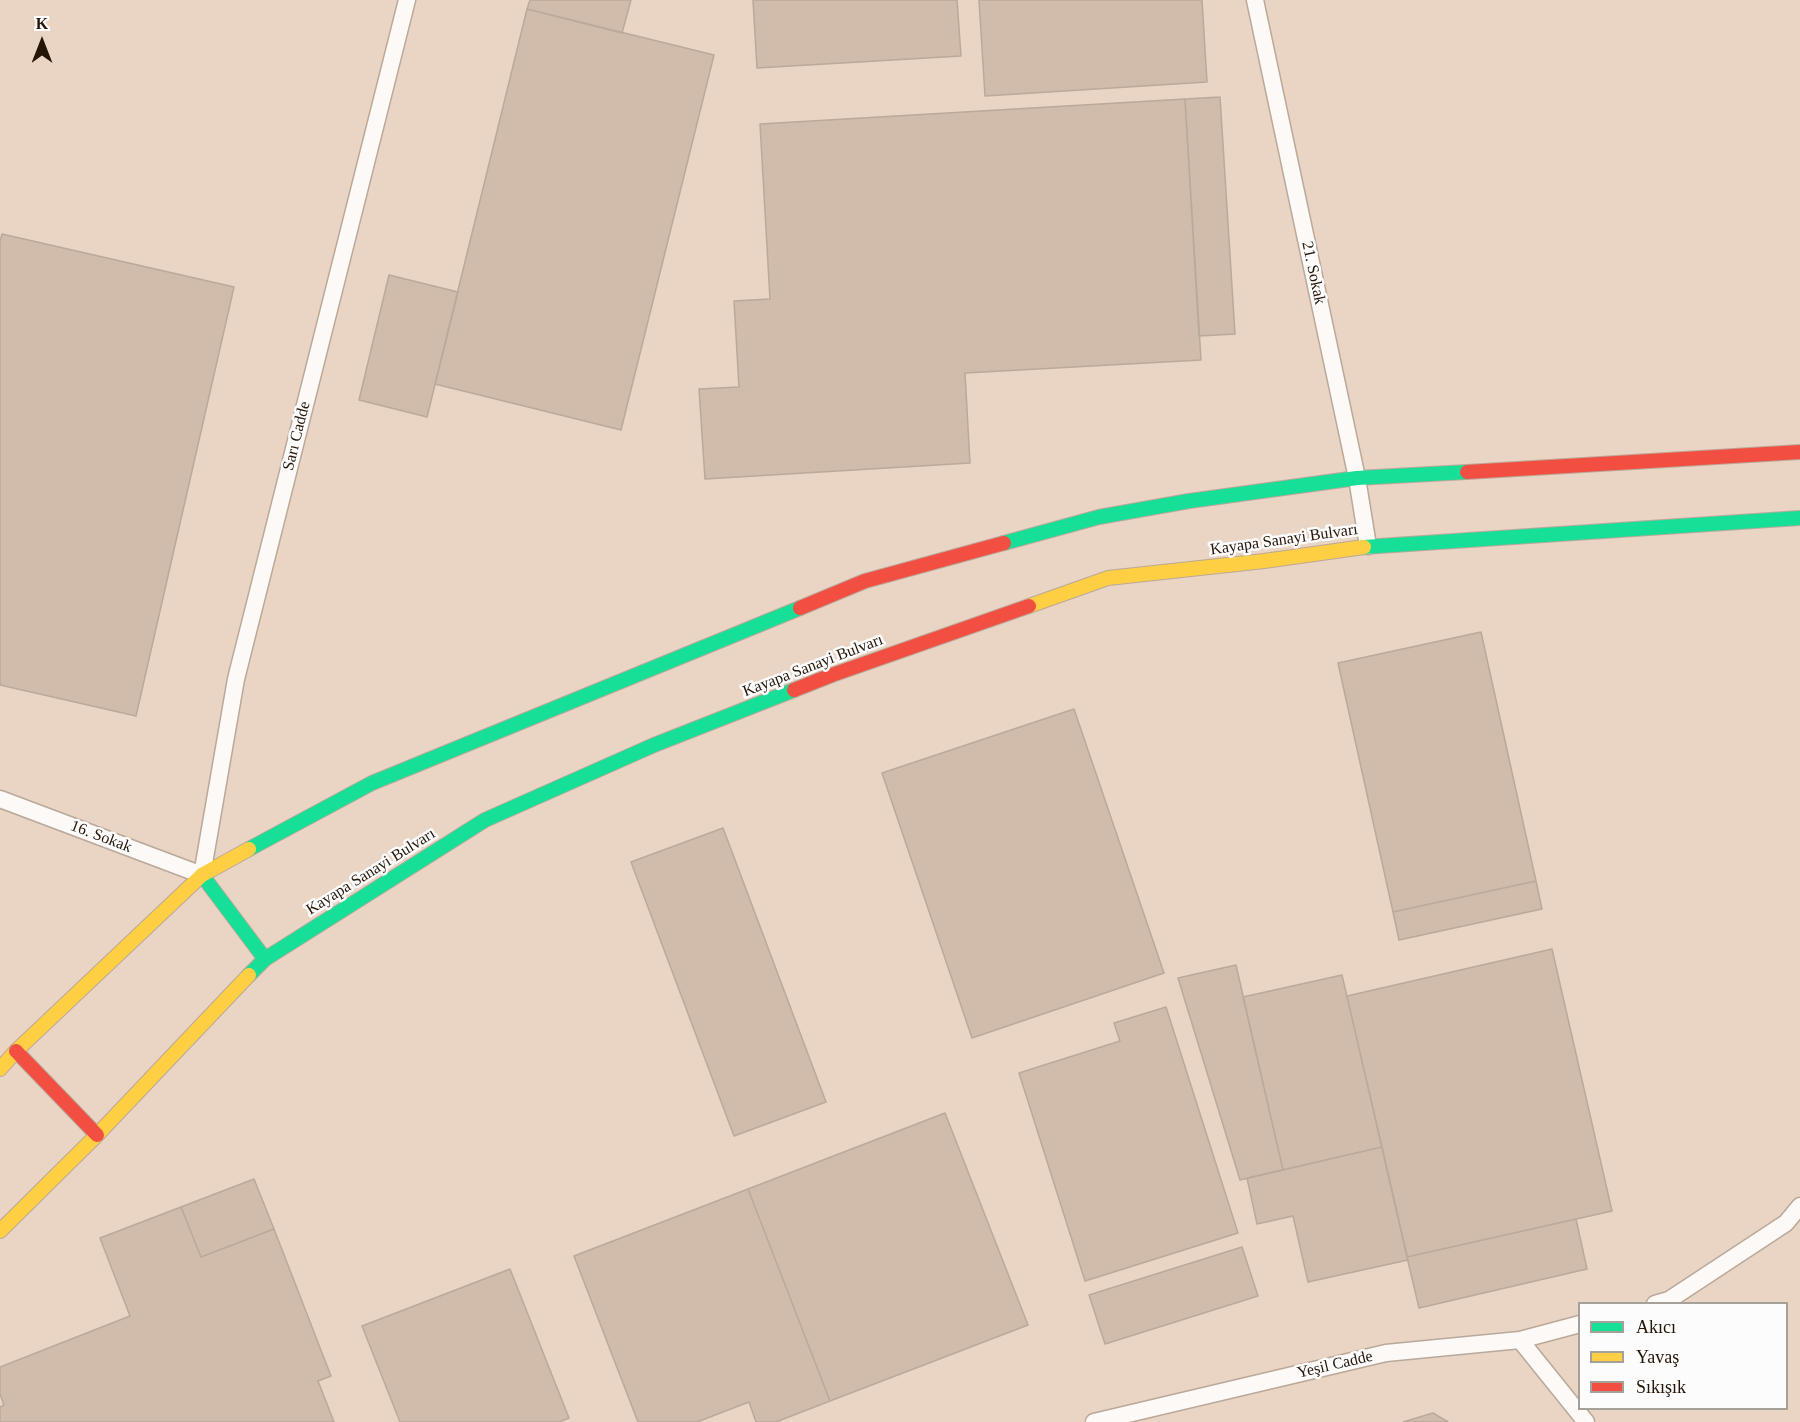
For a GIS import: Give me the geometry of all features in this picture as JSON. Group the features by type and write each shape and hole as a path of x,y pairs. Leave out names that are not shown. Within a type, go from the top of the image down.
{"main road":[{"path":"0,1069 16,1051 202,875 372,783 865,581 1100,517 1189,501 1357,478 1800,452"},
{"name":"Kayapa Sanayi Bulvarı","path":"0,1231 97,1135 265,959 485,820 654,745 832,675 1108,578 1264,561 1368,546 1800,518"},
{"path":"202,875 265,959"},
{"path":"16,1051 97,1135"}],"lane":[{"name":"Sarı Cadde","path":"202,875 236,679 407,0"},
{"name":"21. Sokak","path":"1255,0 1357,478 1368,546"},
{"name":"16. Sokak","path":"0,799 202,875"},
{"path":"1662,1302 1669,1300 1786,1223 1800,1206"},
{"name":"Yeşil Cadde","path":"1094,1422 1386,1353 1520,1340 1578,1325"},
{"path":"1520,1340 1586,1422"}],"building":[{"path":"530,0 631,0 622,33 527,9"},
{"path":"753,0 957,0 961,56 757,68"},
{"path":"979,0 1202,0 1207,82 985,96"},
{"path":"527,9 714,55 621,430 435,384"},
{"path":"1220,97 1235,334 1199,336 1185,99"},
{"path":"1185,99 1201,360 965,373 970,463 705,479 699,389 739,387 734,301 770,299 760,124"},
{"path":"2,234 234,287 136,716 0,685 0,242"},
{"path":"389,275 458,292 427,417 359,400"},
{"path":"1481,632 1536,881 1393,912 1338,663"},
{"path":"1074,709 1164,973 972,1038 882,773"},
{"path":"723,828 826,1102 734,1136 631,862"},
{"path":"1536,881 1542,909 1399,940 1393,912"},
{"path":"1552,949 1612,1211 1407,1257 1347,996"},
{"path":"1236,965 1283,1170 1240,1180 1178,978"},
{"path":"1342,975 1382,1147 1283,1170 1243,997"},
{"path":"1166,1007 1238,1233 1085,1281 1019,1073 1120,1041 1114,1023"},
{"path":"945,1113 1028,1325 830,1401 748,1189"},
{"path":"1382,1147 1408,1260 1308,1282 1293,1216 1257,1224 1247,1178"},
{"path":"254,1179 274,1229 201,1257 181,1207"},
{"path":"748,1189 830,1401 776,1422 756,1422 749,1402 697,1422 638,1422 574,1256"},
{"path":"181,1207 201,1257 274,1229 331,1376 318,1381 334,1422 0,1422 0,1407 4,1405 0,1394 0,1367 130,1316 100,1238"},
{"path":"1576,1219 1587,1269 1419,1308 1407,1257"},
{"path":"1242,1247 1258,1296 1105,1344 1089,1295"},
{"path":"510,1269 569,1418 559,1422 400,1422 362,1326"},
{"path":"1433,1413 1448,1422 1403,1422"}],"traffic: fast":[{"path":"1004,543 1099,517 1189,501 1357,478 1467,472"},
{"path":"1364,547 1800,518"},
{"path":"249,849 372,783 800,608"},
{"path":"249,975 265,959 485,820 654,745 794,690"},
{"path":"202,875 265,959"}],"traffic: slow":[{"path":"1029,606 1108,578 1264,561 1364,547"},
{"path":"0,1069 16,1051 202,875 249,849"},
{"path":"0,1231 97,1135 249,975"}],"traffic: jam":[{"path":"1467,472 1800,452"},
{"path":"800,608 865,581 1004,543"},
{"path":"794,690 1029,606"},
{"path":"16,1051 97,1135"}]}
